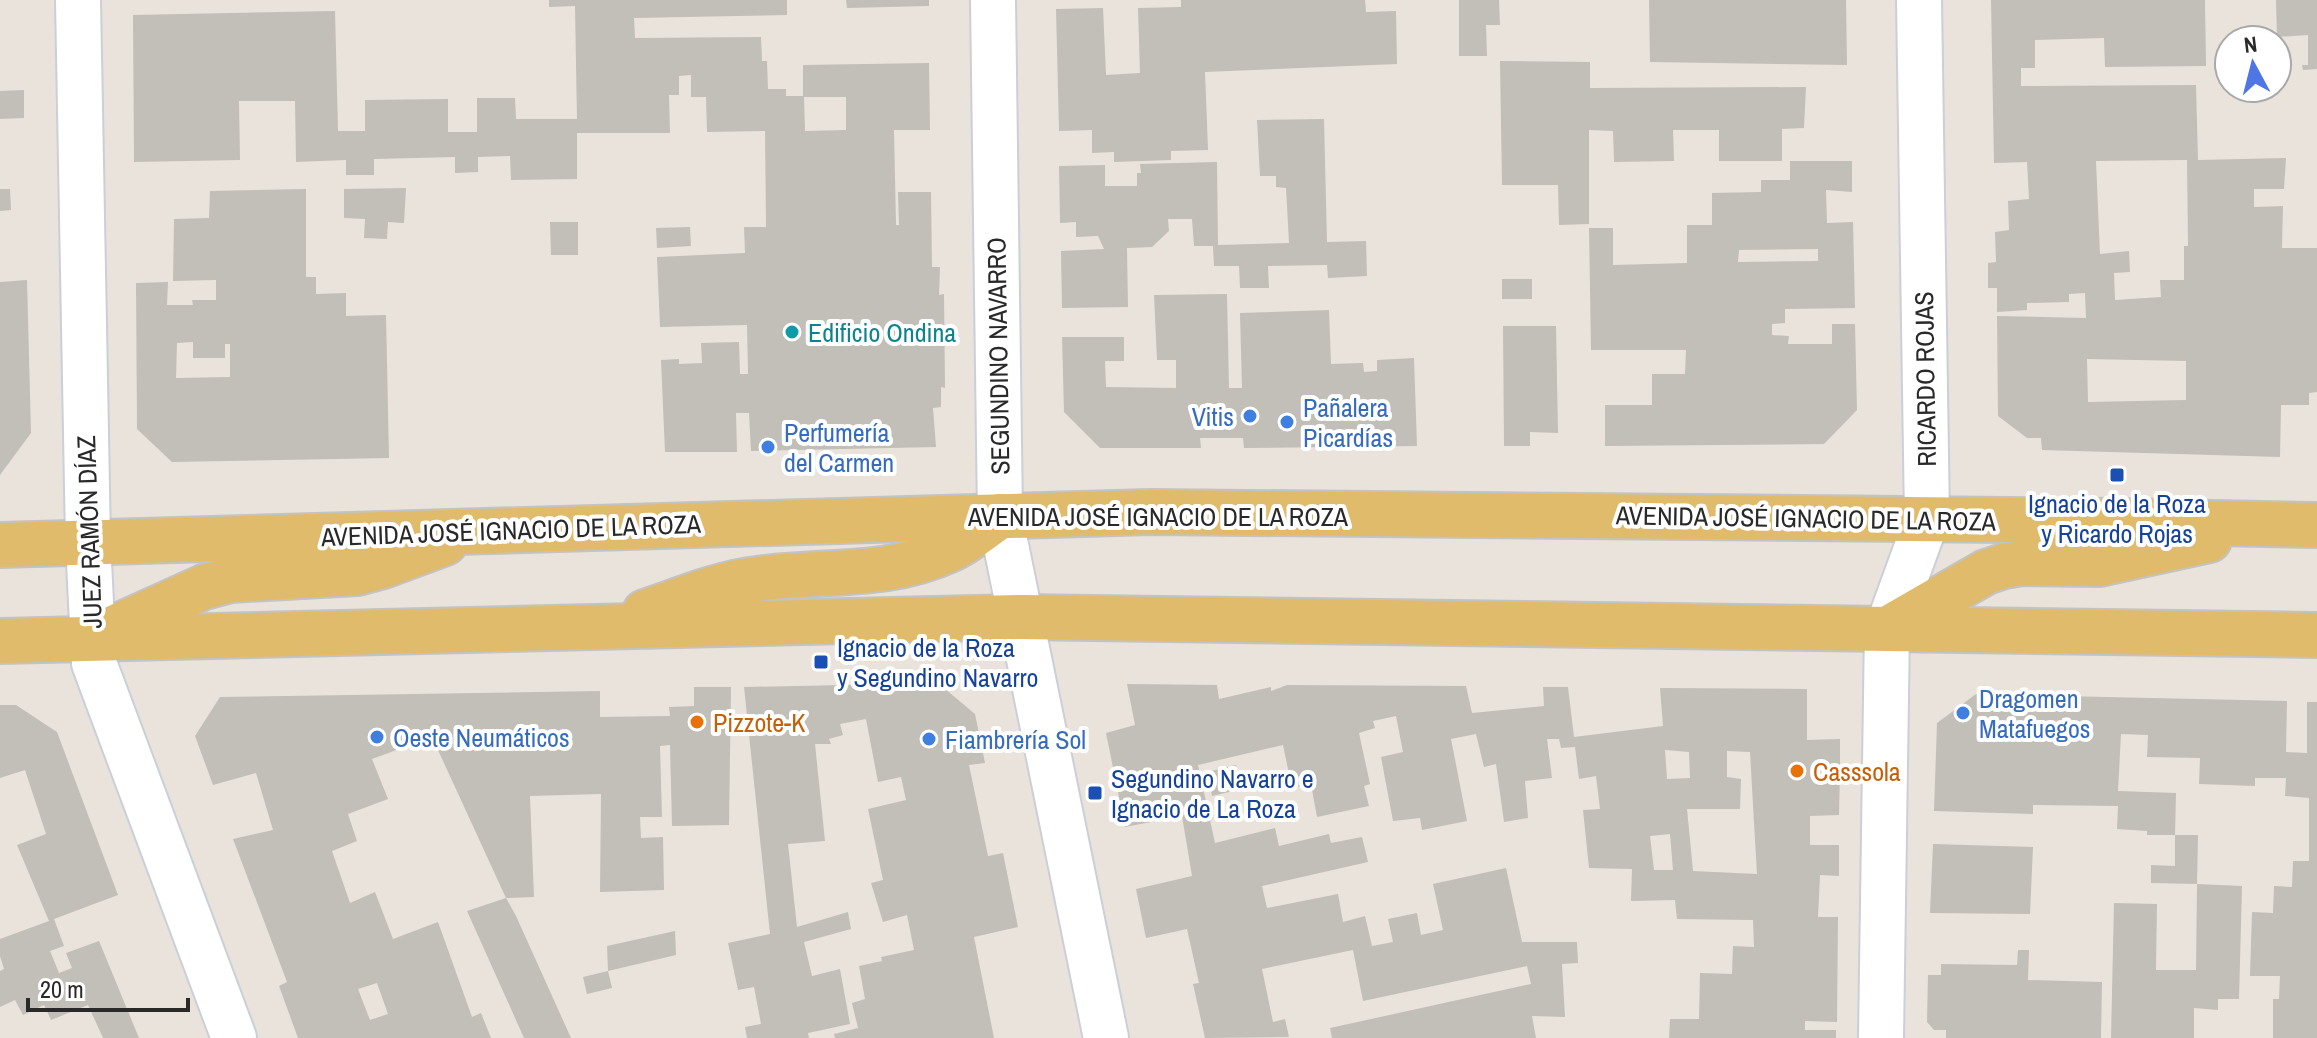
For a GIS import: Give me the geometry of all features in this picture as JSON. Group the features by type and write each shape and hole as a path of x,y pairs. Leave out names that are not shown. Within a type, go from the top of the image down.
{"main road":[{"name":"AVENIDA JOSÉ IGNACIO DE LA ROZA","path":"0,545 1151,512 2304,524"},
{"path":"601,626 744,581 877,572 901,567 952,549 1000,516"},
{"path":"1887,629 1986,572 2004,566 2099,564 2304,524"},
{"path":"92,638 204,587 246,578 357,573 476,531"},
{"path":"0,641 1021,617 2317,635"}],"street":[{"name":"JUEZ RAMÓN DÍAZ","path":"78,0 88,542 94,663 234,1038"},
{"name":"SEGUNDINO NAVARRO","path":"993,0 1000,516 1106,1038"},
{"name":"RICARDO ROJAS","path":"1881,1038 1887,629 1927,519 1919,0"}],"building":[{"path":"549,0 787,0 787,15 634,18 635,38 761,37 762,61 767,61 768,89 786,89 786,96 803,96 803,65 929,63 930,130 894,130 896,225 899,225 898,192 931,192 932,267 940,267 939,295 944,294 945,388 941,387 941,407 933,408 936,447 751,451 749,413 736,413 737,452 665,452 661,360 679,359 679,364 702,363 701,343 739,342 740,374 748,374 747,325 660,327 657,257 745,253 744,227 766,227 765,131 707,132 706,97 691,97 691,75 679,76 679,95 669,95 670,133 577,133 577,179 511,180 510,156 478,157 478,172 455,173 455,157 374,159 374,175 346,175 346,160 296,162 295,101 239,101 240,160 134,162 133,15 335,11 338,131 365,131 365,100 448,99 448,132 477,132 477,98 515,98 516,119 577,119 575,6 549,7","holes":["804,97 846,97 846,130 805,131"]},
{"path":"846,0 929,0 929,6 847,8"},
{"path":"1181,0 1365,0 1366,12 1396,11 1397,64 1205,72 1208,150 1171,151 1171,160 1114,162 1114,152 1092,153 1092,130 1059,131 1056,9 1103,8 1106,75 1140,73 1138,8 1181,7"},
{"path":"1459,0 1499,0 1500,25 1486,25 1487,56 1459,56"},
{"path":"1649,0 1846,0 1847,65 1650,62"},
{"path":"1991,0 2205,0 2206,66 2105,67 2104,38 2035,40 2035,68 2021,68 2021,86 2196,85 2198,160 2286,158 2284,189 2254,189 2254,207 2283,206 2282,248 2317,248 2317,392 2309,393 2309,405 2281,405 2280,457 2042,450 2041,438 2027,438 1998,416 1997,316 2086,318 2085,293 2069,294 2069,302 2027,303 2027,310 1997,312 1997,288 1988,288 1988,263 1996,262 1995,232 2009,230 2008,201 2029,199 2027,162 1994,163","holes":["2187,160 2188,246 2184,246 2184,280 2160,280 2161,297 2115,300 2114,273 2130,272 2129,251 2100,254 2096,161","2087,359 2186,361 2186,400 2088,402"]},
{"path":"2276,0 2317,0 2317,69 2303,70 2302,65 2308,65 2308,35 2293,36 2293,24 2277,24"},
{"path":"1500,61 1590,62 1590,88 1806,87 1804,128 1782,129 1782,161 1719,161 1719,130 1673,130 1674,161 1614,162 1613,131 1589,130 1589,224 1559,225 1558,185 1502,185"},
{"path":"24,90 24,118 0,119 0,91"},
{"path":"1324,119 1327,242 1366,241 1367,276 1328,278 1327,265 1268,266 1269,288 1240,288 1239,266 1214,266 1213,246 1194,246 1192,219 1168,219 1169,231 1152,247 1127,248 1128,307 1062,308 1061,251 1104,249 1098,236 1076,237 1076,222 1060,223 1059,166 1105,165 1105,186 1137,186 1140,164 1217,162 1218,245 1289,243 1286,188 1276,187 1276,176 1260,176 1257,120"},
{"path":"1790,161 1852,161 1852,192 1826,190 1827,223 1853,222 1855,308 1785,309 1785,323 1772,324 1772,335 1789,336 1788,344 1832,344 1832,324 1855,324 1857,410 1824,444 1605,446 1605,405 1652,405 1652,374 1685,374 1686,350 1591,350 1589,228 1613,228 1613,265 1687,263 1687,225 1712,225 1712,193 1761,192 1761,180 1790,180","holes":["1818,249 1818,261 1738,262 1739,250"]},
{"path":"406,188 404,223 388,222 387,239 364,238 365,219 344,218 344,189"},
{"path":"0,189 10,189 11,210 0,211"},
{"path":"306,189 306,277 316,277 316,294 346,293 346,316 386,315 389,458 172,462 137,429 136,283 168,282 167,305 193,305 192,300 216,300 216,280 173,281 174,219 209,218 210,191","holes":["193,342 193,358 225,358 225,344 230,344 230,377 176,378 177,343"]},
{"path":"550,222 578,222 578,255 551,255"},
{"path":"690,227 691,246 657,248 656,228"},
{"path":"1502,279 1532,279 1532,299 1502,299"},
{"path":"27,280 31,433 0,475 0,282"},
{"path":"1227,294 1229,388 1242,388 1240,313 1329,310 1331,364 1363,363 1364,372 1377,371 1377,360 1414,358 1417,446 1244,448 1243,438 1200,438 1201,448 1100,448 1064,412 1062,337 1124,337 1124,361 1105,361 1106,387 1176,388 1176,360 1157,360 1154,295"},
{"path":"1503,326 1556,326 1558,433 1530,432 1530,446 1504,446"},
{"path":"938,683 975,714 985,763 969,765 988,856 1003,853 1018,927 974,937 994,1038 835,1038 834,1034 858,1028 852,1003 865,999 859,966 882,961 881,957 914,950 907,915 883,922 871,883 883,880 868,809 906,800 901,777 878,782 866,719 840,724 843,735 829,739 831,744 815,744 825,841 788,844 797,927 848,912 851,929 804,942 812,976 840,969 850,1024 808,1033 809,1038 747,1038 745,1027 761,1024 754,987 738,990 728,943 770,934 744,687"},
{"path":"1127,684 1217,685 1219,699 1271,687 1271,691 1287,685 1466,686 1472,713 1544,706 1543,687 1568,687 1574,737 1663,726 1660,688 1807,689 1807,740 1840,739 1840,769 1839,815 1810,816 1810,845 1839,845 1839,876 1820,875 1818,917 1838,917 1837,1022 1805,1021 1805,1030 1836,1030 1836,1038 1669,1038 1670,1019 1699,1019 1700,973 1732,974 1733,946 1754,947 1753,920 1677,919 1675,900 1631,901 1632,869 1589,868 1583,810 1600,809 1596,776 1579,779 1575,747 1561,748 1559,739 1547,739 1552,778 1525,781 1528,818 1504,822 1496,764 1484,767 1476,734 1451,739 1467,821 1422,830 1420,818 1393,821 1381,757 1403,752 1396,716 1373,721 1375,728 1359,733 1370,784 1364,786 1369,806 1317,817 1311,784 1292,788 1283,745 1198,765 1215,843 1275,828 1279,846 1329,834 1331,843 1362,837 1368,862 1262,886 1267,908 1338,894 1343,922 1365,916 1372,946 1393,942 1388,919 1417,913 1421,935 1443,930 1433,884 1506,868 1522,942 1577,942 1578,963 1562,964 1565,1017 1532,1016 1536,1038 1332,1038 1330,1028 1531,984 1527,966 1363,1001 1353,950 1262,969 1273,1022 1285,1019 1289,1037 1205,1038 1193,984 1199,983 1187,929 1146,938 1136,889 1192,876 1182,816 1125,827 1106,733 1135,725","holes":["1665,750 1689,752 1690,778 1667,779","1727,751 1750,752 1757,874 1693,871 1687,809 1740,809 1741,779 1727,777","1670,834 1673,870 1654,870 1650,836"]},
{"path":"694,687 731,687 729,825 672,826 670,745 660,746 662,817 640,817 641,838 663,837 664,890 600,892 601,794 530,796 534,897 506,898 432,737 372,759 388,799 348,814 357,841 332,851 350,903 375,892 393,939 438,922 472,1017 481,1013 491,1038 298,1038 279,986 287,982 233,839 273,830 256,773 213,785 195,736 220,697 600,691 600,717 670,716 669,707 694,706","holes":["377,983 388,1014 370,1020 358,989"]},
{"path":"1976,694 2036,696 2036,707 2061,709 2061,696 2287,701 2286,752 2307,753 2307,702 2317,702 2317,1038 2273,1038 2273,999 2279,999 2280,976 2250,976 2252,912 2273,913 2274,886 2292,887 2293,861 2309,861 2309,798 2285,796 2286,778 2255,778 2255,786 2199,784 2200,758 2147,757 2148,735 2121,734 2118,791 2176,793 2175,835 2147,835 2147,831 2117,829 2118,806 2033,805 2033,814 1934,811 1937,723"},
{"path":"0,705 16,705 57,732 118,895 54,919 64,946 50,951 59,973 72,968 66,953 99,941 139,1038 103,1038 88,1005 51,1020 44,1005 23,1015 15,1000 0,1007 0,971 4,969 0,939 49,921 17,845 46,834 25,770 0,778"},
{"path":"1236,765 1242,789 1212,796 1207,772"},
{"path":"2175,835 2198,835 2197,884 2151,883 2151,865 2175,866"},
{"path":"1933,844 2033,847 2030,914 1930,913"},
{"path":"2197,884 2242,886 2239,999 2218,999 2218,1010 2194,1008 2194,1038 2111,1038 2114,903 2157,904 2156,970 2196,970"},
{"path":"506,898 571,1038 524,1038 467,911"},
{"path":"675,931 676,955 608,971 607,946"},
{"path":"2018,950 2029,950 2028,980 2102,982 2101,1038 1946,1038 1946,1030 1934,1030 1927,1022 1928,975 1941,975 1941,964 2017,965"},
{"path":"608,971 612,988 587,994 583,977"}],"place":[{"name":"Edificio Ondina","path":"792,332"},
{"name":"Vitis","path":"1250,416"},
{"name":"Pañalera Picardías","path":"1287,422"},
{"name":"Perfumería del Carmen","path":"768,447"},
{"name":"Ignacio de la Roza y Ricardo Rojas","path":"2117,475"},
{"name":"Ignacio de la Roza y Segundino Navarro","path":"821,662"},
{"name":"Dragomen Matafuegos","path":"1963,713"},
{"name":"Pizzote-K","path":"697,722"},
{"name":"Oeste Neumáticos","path":"377,737"},
{"name":"Fiambrería Sol","path":"929,739"},
{"name":"Casssola","path":"1797,771"},
{"name":"Segundino Navarro e Ignacio de La Roza","path":"1095,793"}]}
